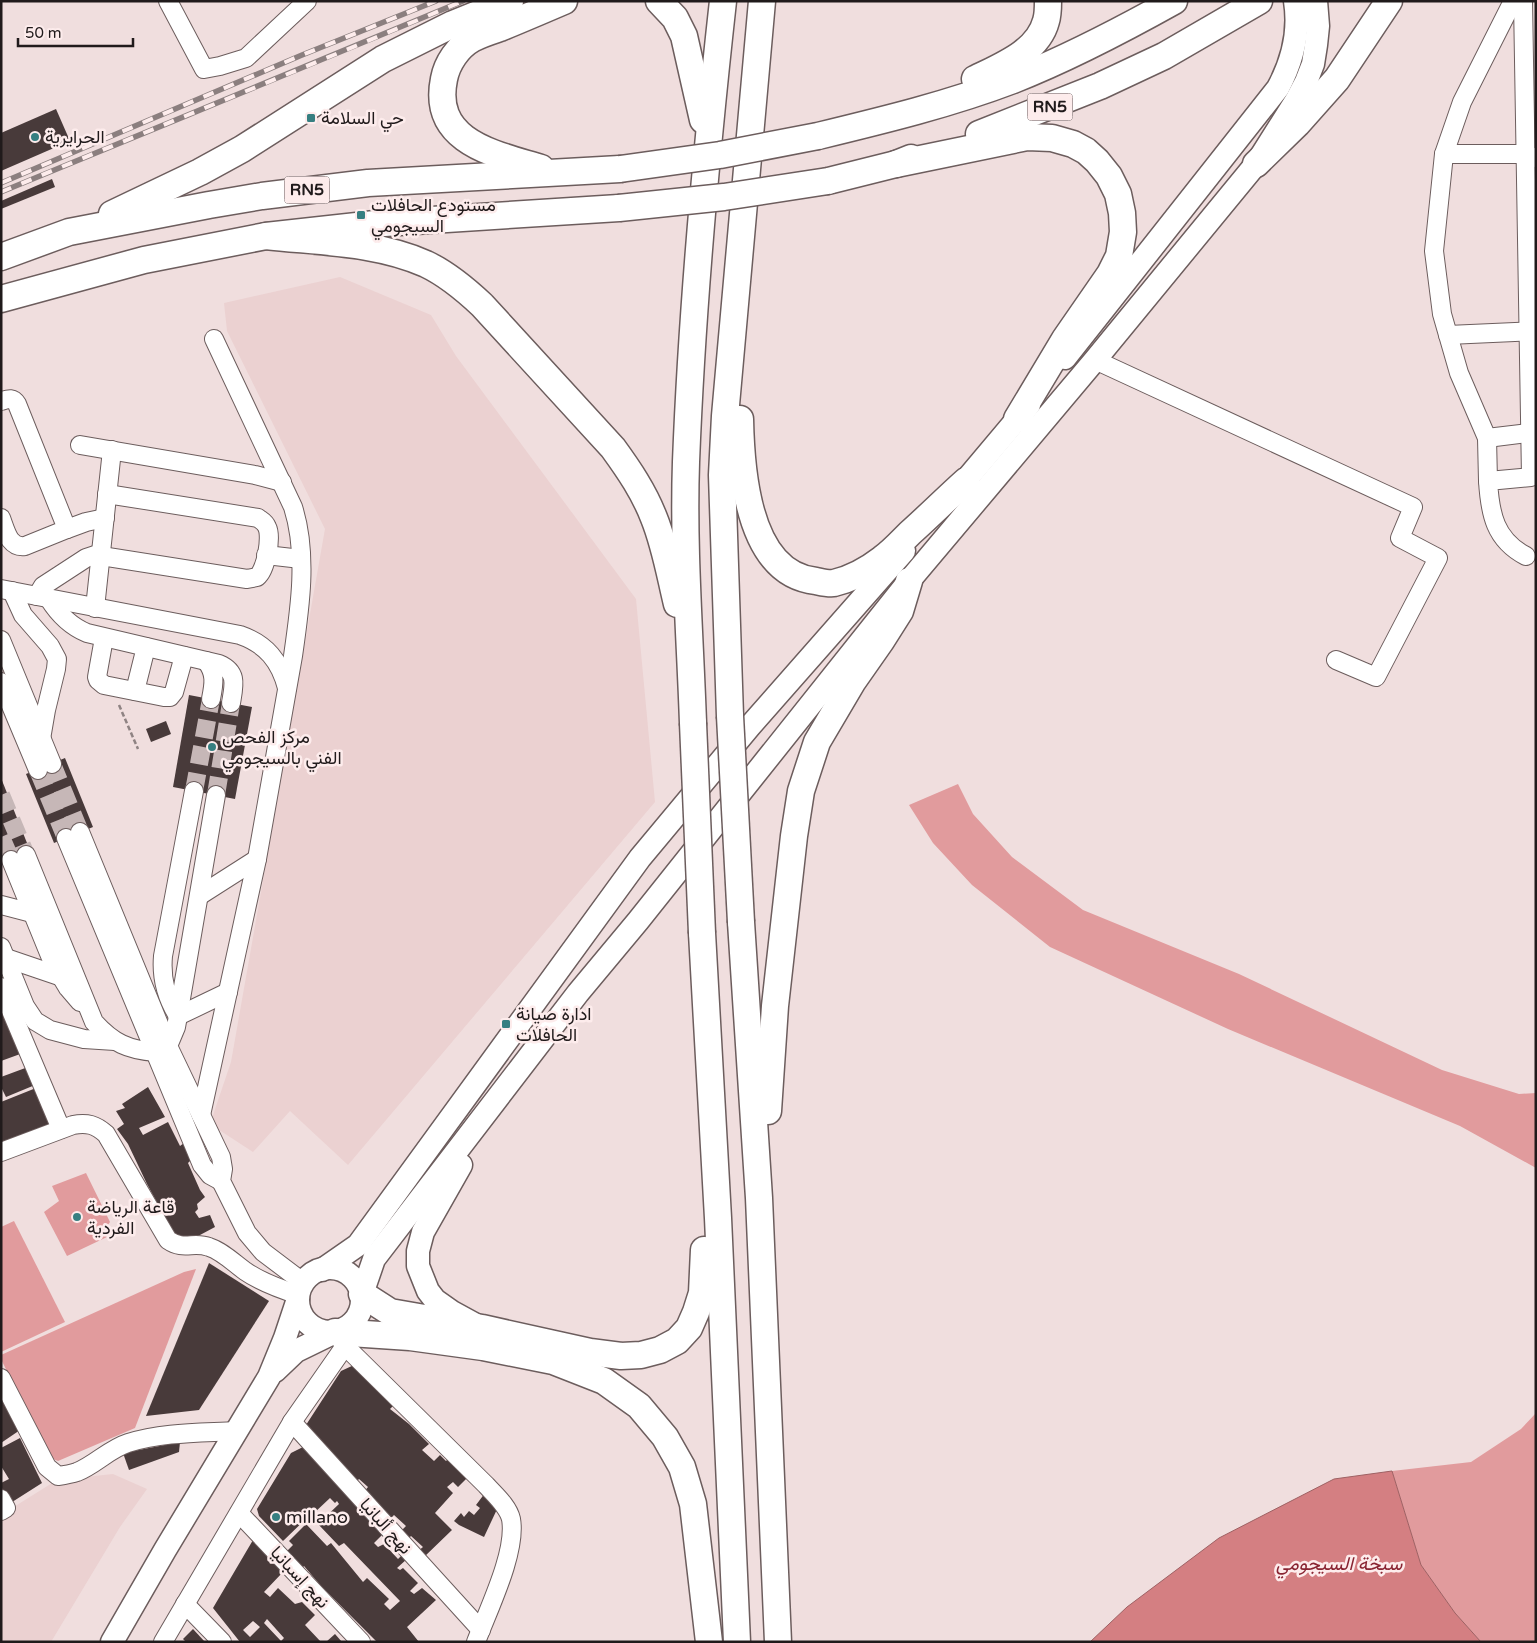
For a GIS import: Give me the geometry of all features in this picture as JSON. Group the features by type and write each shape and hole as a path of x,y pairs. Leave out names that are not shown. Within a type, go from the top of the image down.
{"highway":[{"path":"69,232 157,193 242,149 383,59 453,24 510,1"},
{"path":"559,173 485,150 467,141 453,127 444,109 442,89 446,70 456,53 471,40 564,1"},
{"path":"659,1 675,18 684,36 708,143"},
{"path":"723,1 694,304 686,464 687,564 702,933 737,1642"},
{"path":"762,1 722,475 730,716 741,922 760,1198 778,1642"},
{"path":"755,77 776,1"},
{"path":"907,114 1014,58 1035,43 1046,22 1048,1"},
{"name":"RN5","path":"1,257 69,232 209,205 315,189 422,180 620,169 720,155 818,136 907,114 1013,80 1089,47 1174,1"},
{"name":"RN5","path":"1,299 144,260 266,236 384,223 619,208 724,197 828,181 896,164 1100,86 1164,56 1259,1"},
{"path":"1256,164 1331,87 1389,1"},
{"path":"896,164 1027,137 1052,138 1073,144 1086,151 1109,176 1118,194 1123,232 1119,256 1110,274 1056,353 1017,420"},
{"path":"266,236 361,246 405,256 447,276 482,305 613,448 636,481 654,516 660,535 692,669"},
{"path":"734,317 739,345 741,443 744,478 756,527 769,553 786,570 806,580 833,583 857,574 883,559 966,481"},
{"path":"760,1198 766,1163 775,1006 794,836 801,791 817,742 853,681 900,611 909,581"},
{"path":"362,1294 390,1312 482,1328 590,1352 621,1356 641,1355 660,1350 677,1342 689,1328 702,1293 705,1158 713,1130"},
{"path":"340,1339 410,1337 483,1347 553,1361 604,1382 639,1406 665,1437 682,1467 693,1504 709,1642"}],"main road":[{"path":"322,1270 358,1245 640,858 750,726 966,481 1017,420 1278,88 1292,58 1297,26 1295,1"},
{"path":"269,1377 296,1351 340,1339 345,1329 354,1323 361,1309 362,1294 374,1259 578,993 638,921 909,581 1095,360 1256,164 1297,99 1313,64 1318,26 1316,1"},
{"path":"482,1328 452,1312 436,1300 428,1291 418,1266 418,1250 423,1232 454,1178 489,1110"},
{"path":"112,1642 269,1377 285,1338 300,1292 315,1272 332,1268 351,1276 358,1284 362,1294"},
{"path":"300,1292 299,1309 303,1317 317,1330 340,1339"}],"street":[{"path":"168,1 204,69 246,58 307,1"},
{"path":"1513,1 1462,102 1444,154 1434,251 1442,314 1459,373 1487,438 1489,501 1496,526 1513,549 1526,556"},
{"path":"1488,481 1533,477 1531,156 1523,1"},
{"path":"1444,154 1531,156"},
{"path":"1448,335 1532,331"},
{"path":"201,1115 257,859 298,624 301,559 300,533 293,507 214,340"},
{"path":"1095,360 1413,507 1400,538 1438,558 1376,677 1336,660"},
{"path":"1,401 10,399 17,404 67,528"},
{"path":"1487,438 1533,432"},
{"path":"80,445 255,475 282,482"},
{"path":"95,608 112,450"},
{"path":"107,494 258,518 266,524 269,538 264,569 257,578 252,579 101,555 91,556 43,586 43,598 69,623 87,634 206,660 225,666 230,671 234,684 231,703"},
{"path":"1,518 9,539 16,546 20,547 67,528 104,518"},
{"path":"266,555 301,559"},
{"path":"7,590 240,635 252,639 271,654 279,665 287,688"},
{"path":"7,590 23,615 50,646 56,659 56,669 41,739"},
{"path":"104,638 96,677 100,683 118,688 170,697 174,692 184,656"},
{"path":"1,640 41,739 45,767 7,711 1,682"},
{"path":"136,691 146,647"},
{"path":"206,660 213,672 214,678 211,700"},
{"path":"178,1016 166,994 162,962 194,791"},
{"path":"162,1049 176,1027 216,795"},
{"path":"73,835 162,1049 202,1165 210,1175 221,1181"},
{"path":"88,1008 77,999 59,976 32,913 18,858 88,1008 94,1022 114,1041 128,1048 141,1051 162,1049"},
{"path":"199,896 257,859"},
{"path":"1,905 32,913"},
{"path":"4,952 59,976"},
{"path":"4,952 30,1014 42,1027 84,1039 114,1041"},
{"path":"1,987 61,1129"},
{"path":"178,1016 228,992"},
{"path":"162,1049 201,1115 221,1157 223,1169 221,1181 241,1223 254,1243 300,1292"},
{"path":"1,1152 61,1129 82,1123 91,1124 106,1134 168,1240 182,1246 196,1244 208,1246 272,1286 300,1292"},
{"path":"163,1642 340,1339 486,1485 505,1507 510,1518 511,1536 505,1565 478,1636"},
{"path":"1,1378 47,1467 58,1476 79,1471 127,1443 174,1434 236,1431"},
{"name":"نهج ألبانيا","path":"292,1422 478,1636"},
{"name":"نهج إسبانيا","path":"239,1513 361,1642"},
{"path":"185,1604 222,1642"}],"path":[{"path":"118,688 120,706 138,749"}],"shaded area":[{"path":"340,277 431,315 456,356 636,599 655,802 348,1165 290,1111 253,1152 210,1124 231,1062 325,529 227,331 224,303"},
{"path":"958,784 973,814 1012,857 1083,910 1239,974 1442,1070 1519,1094 1536,1093 1536,1168 1460,1126 1228,1029 1050,947 972,885 933,843 909,805"},
{"name":"قاعة الرياضة الفردية","path":"86,1173 110,1222 105,1229 107,1237 67,1256 44,1212 59,1201 52,1186"},
{"path":"14,1221 65,1322 1,1352 1,1227"},
{"path":"196,1269 135,1428 58,1461 48,1457 1,1359 1,1355 184,1272"},
{"path":"1536,1413 1536,1642 1481,1642 1455,1613 1421,1565 1392,1471 1471,1462 1521,1429"},
{"path":"113,1474 147,1489 120,1527 51,1642 1,1642 1,1515 57,1480"}],"water":[{"name":"سبخة السيجومي","path":"1392,1471 1421,1565 1455,1613 1481,1642 1090,1642 1127,1607 1219,1538 1334,1479"}],"building":[{"name":"الحرايرية","path":"56,109 70,141 1,171 1,133"},
{"path":"52,179 55,187 1,209 1,201"},
{"name":"مركز الفحص الفني بالسيجومي","path":"189,695 252,707 235,799 173,787"},
{"name":"مركز الفحص الفني بالسيجومي","path":"166,721 171,734 151,742 146,729"},
{"path":"65,758 93,827 54,843 26,774"},
{"path":"1,778 31,853 1,864"},
{"path":"1,1000 23,1053 1,1061"},
{"path":"28,1067 35,1085 6,1097 1,1087 1,1077"},
{"path":"41,1086 53,1125 1,1147 1,1102"},
{"path":"148,1087 165,1117 139,1128 143,1135 168,1122 180,1146 184,1143 192,1159 188,1163 205,1197 197,1204 198,1209 195,1212 199,1218 210,1215 215,1227 191,1238 176,1235 169,1225 128,1144 117,1129 124,1124 116,1111 125,1108 122,1104"},
{"path":"209,1263 269,1301 199,1410 146,1416"},
{"path":"354,1365 398,1401 390,1409 409,1424 429,1444 422,1450 434,1461 440,1455 446,1461 448,1459 467,1478 458,1487 453,1482 447,1487 453,1493 435,1513 452,1530 423,1558 417,1552 423,1547 411,1536 409,1538 401,1531 406,1526 394,1515 389,1520 363,1493 368,1487 359,1479 353,1485 306,1425 341,1371"},
{"path":"1,1387 23,1428 1,1443"},
{"path":"20,1438 42,1483 9,1504 1,1486 1,1483 9,1479 1,1466 1,1448"},
{"path":"180,1442 179,1452 129,1470 123,1453"},
{"path":"303,1447 385,1532 374,1543 378,1547 384,1544 398,1559 403,1554 407,1559 397,1568 400,1570 403,1568 418,1583 410,1591 414,1594 422,1588 436,1600 407,1627 419,1642 377,1642 321,1586 304,1566 299,1572 284,1554 293,1545 289,1541 306,1524 327,1546 331,1543 363,1582 367,1578 389,1599 384,1604 390,1610 400,1601 344,1543 339,1546 318,1524 339,1504 337,1501 335,1503 330,1498 283,1541 259,1516 257,1509 291,1453"},
{"path":"485,1493 499,1505 484,1537 454,1521 461,1513 464,1517 469,1511 474,1515 480,1508 476,1505"},
{"path":"253,1540 283,1572 264,1592 270,1597 278,1588 295,1604 302,1602 315,1615 305,1625 321,1642 240,1642 213,1608","holes":["267,1619 284,1638 281,1641 264,1623","253,1621 260,1627 250,1637 243,1630"]},
{"path":"193,1629 205,1642 186,1642 183,1639"},
{"path":"335,1634 342,1642 326,1642"}],"tunnel":[{"path":"194,791 211,699"},
{"path":"216,795 231,703"},
{"path":"52,764 80,832"},
{"path":"38,770 66,838"},
{"path":"1,795 26,855"},
{"path":"1,837 11,860"}],"railway":[{"path":"1,183 302,55 436,1"},
{"path":"1,192 463,1"}],"place":[{"name":"حي السلامة","path":"311,118"},
{"name":"الحرايرية","path":"35,137"},
{"name":"مستودع الحافلات السيجومي","path":"361,215"},
{"name":"مركز الفحص الفني بالسيجومي","path":"212,747"},
{"name":"ادارة صيانة الحافلات","path":"506,1024"},
{"name":"قاعة الرياضة الفردية","path":"77,1217"},
{"name":"millano","path":"276,1517"}]}
